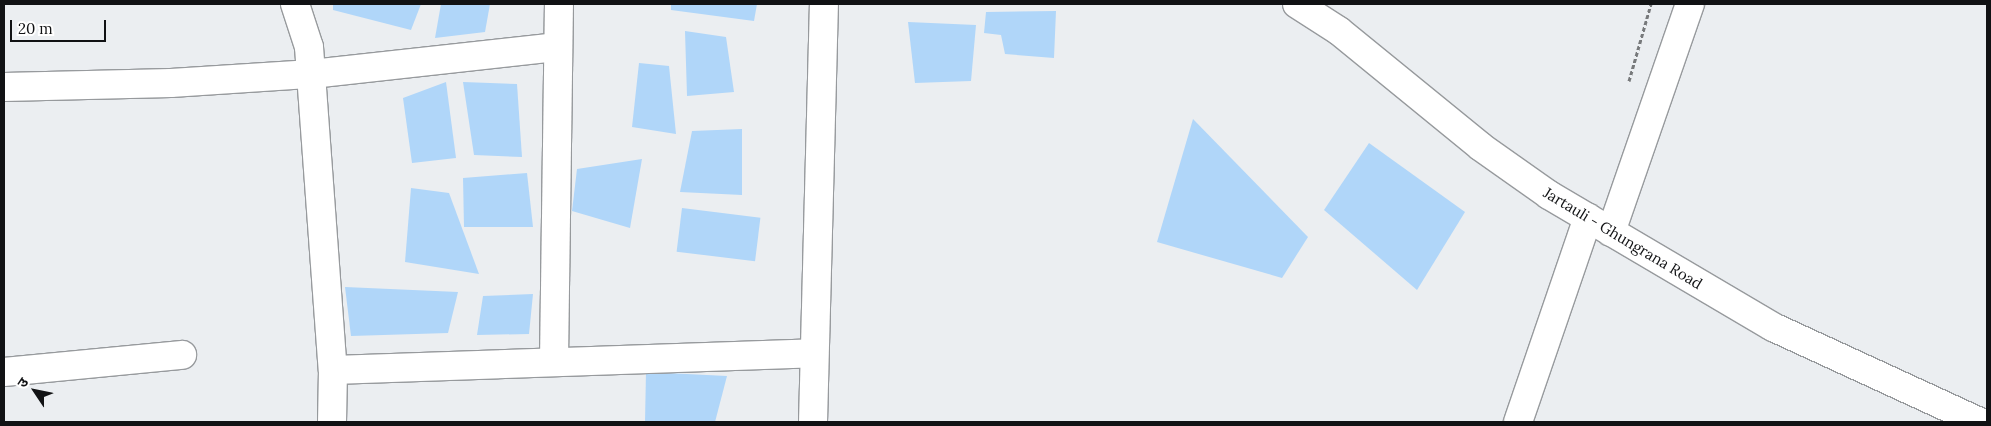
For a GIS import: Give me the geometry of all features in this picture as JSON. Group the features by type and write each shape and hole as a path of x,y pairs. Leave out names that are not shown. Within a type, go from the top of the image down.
{"street":[{"path":"295,4 309,47 312,74 333,370 332,422"},
{"path":"554,360 556,47 559,4"},
{"path":"813,422 824,4"},
{"name":"Jartauli - Ghungrana Road","path":"1297,4 1338,31 1473,141 1549,195 1773,328 1980,422"},
{"path":"1611,232 1690,4"},
{"path":"4,87 171,82 312,74 556,47"},
{"path":"1518,422 1581,213"},
{"path":"333,370 554,360 814,353"},
{"path":"4,372 182,355"}],"building":[{"path":"333,4 421,4 411,30 333,10"},
{"path":"441,4 490,4 485,32 435,38"},
{"path":"671,4 757,4 754,21 671,10"},
{"path":"1056,11 1054,58 1005,54 1001,35 984,33 986,12"},
{"path":"908,22 976,25 971,81 915,83"},
{"path":"685,31 726,37 734,92 687,96"},
{"path":"639,63 669,66 676,134 632,127"},
{"path":"446,82 456,158 412,163 403,98"},
{"path":"463,82 517,84 522,157 474,155"},
{"path":"1193,119 1308,237 1282,278 1157,242"},
{"path":"742,129 742,195 680,192 692,131"},
{"path":"1369,143 1465,212 1417,290 1324,210"},
{"path":"642,159 630,228 572,211 577,169"},
{"path":"527,173 533,227 464,227 463,178"},
{"path":"411,188 449,193 479,274 405,262"},
{"path":"682,208 760,218 755,261 677,252"},
{"path":"345,287 458,292 448,333 351,336"},
{"path":"533,294 529,334 477,335 483,296"},
{"path":"646,372 727,376 715,422 645,422"}]}
